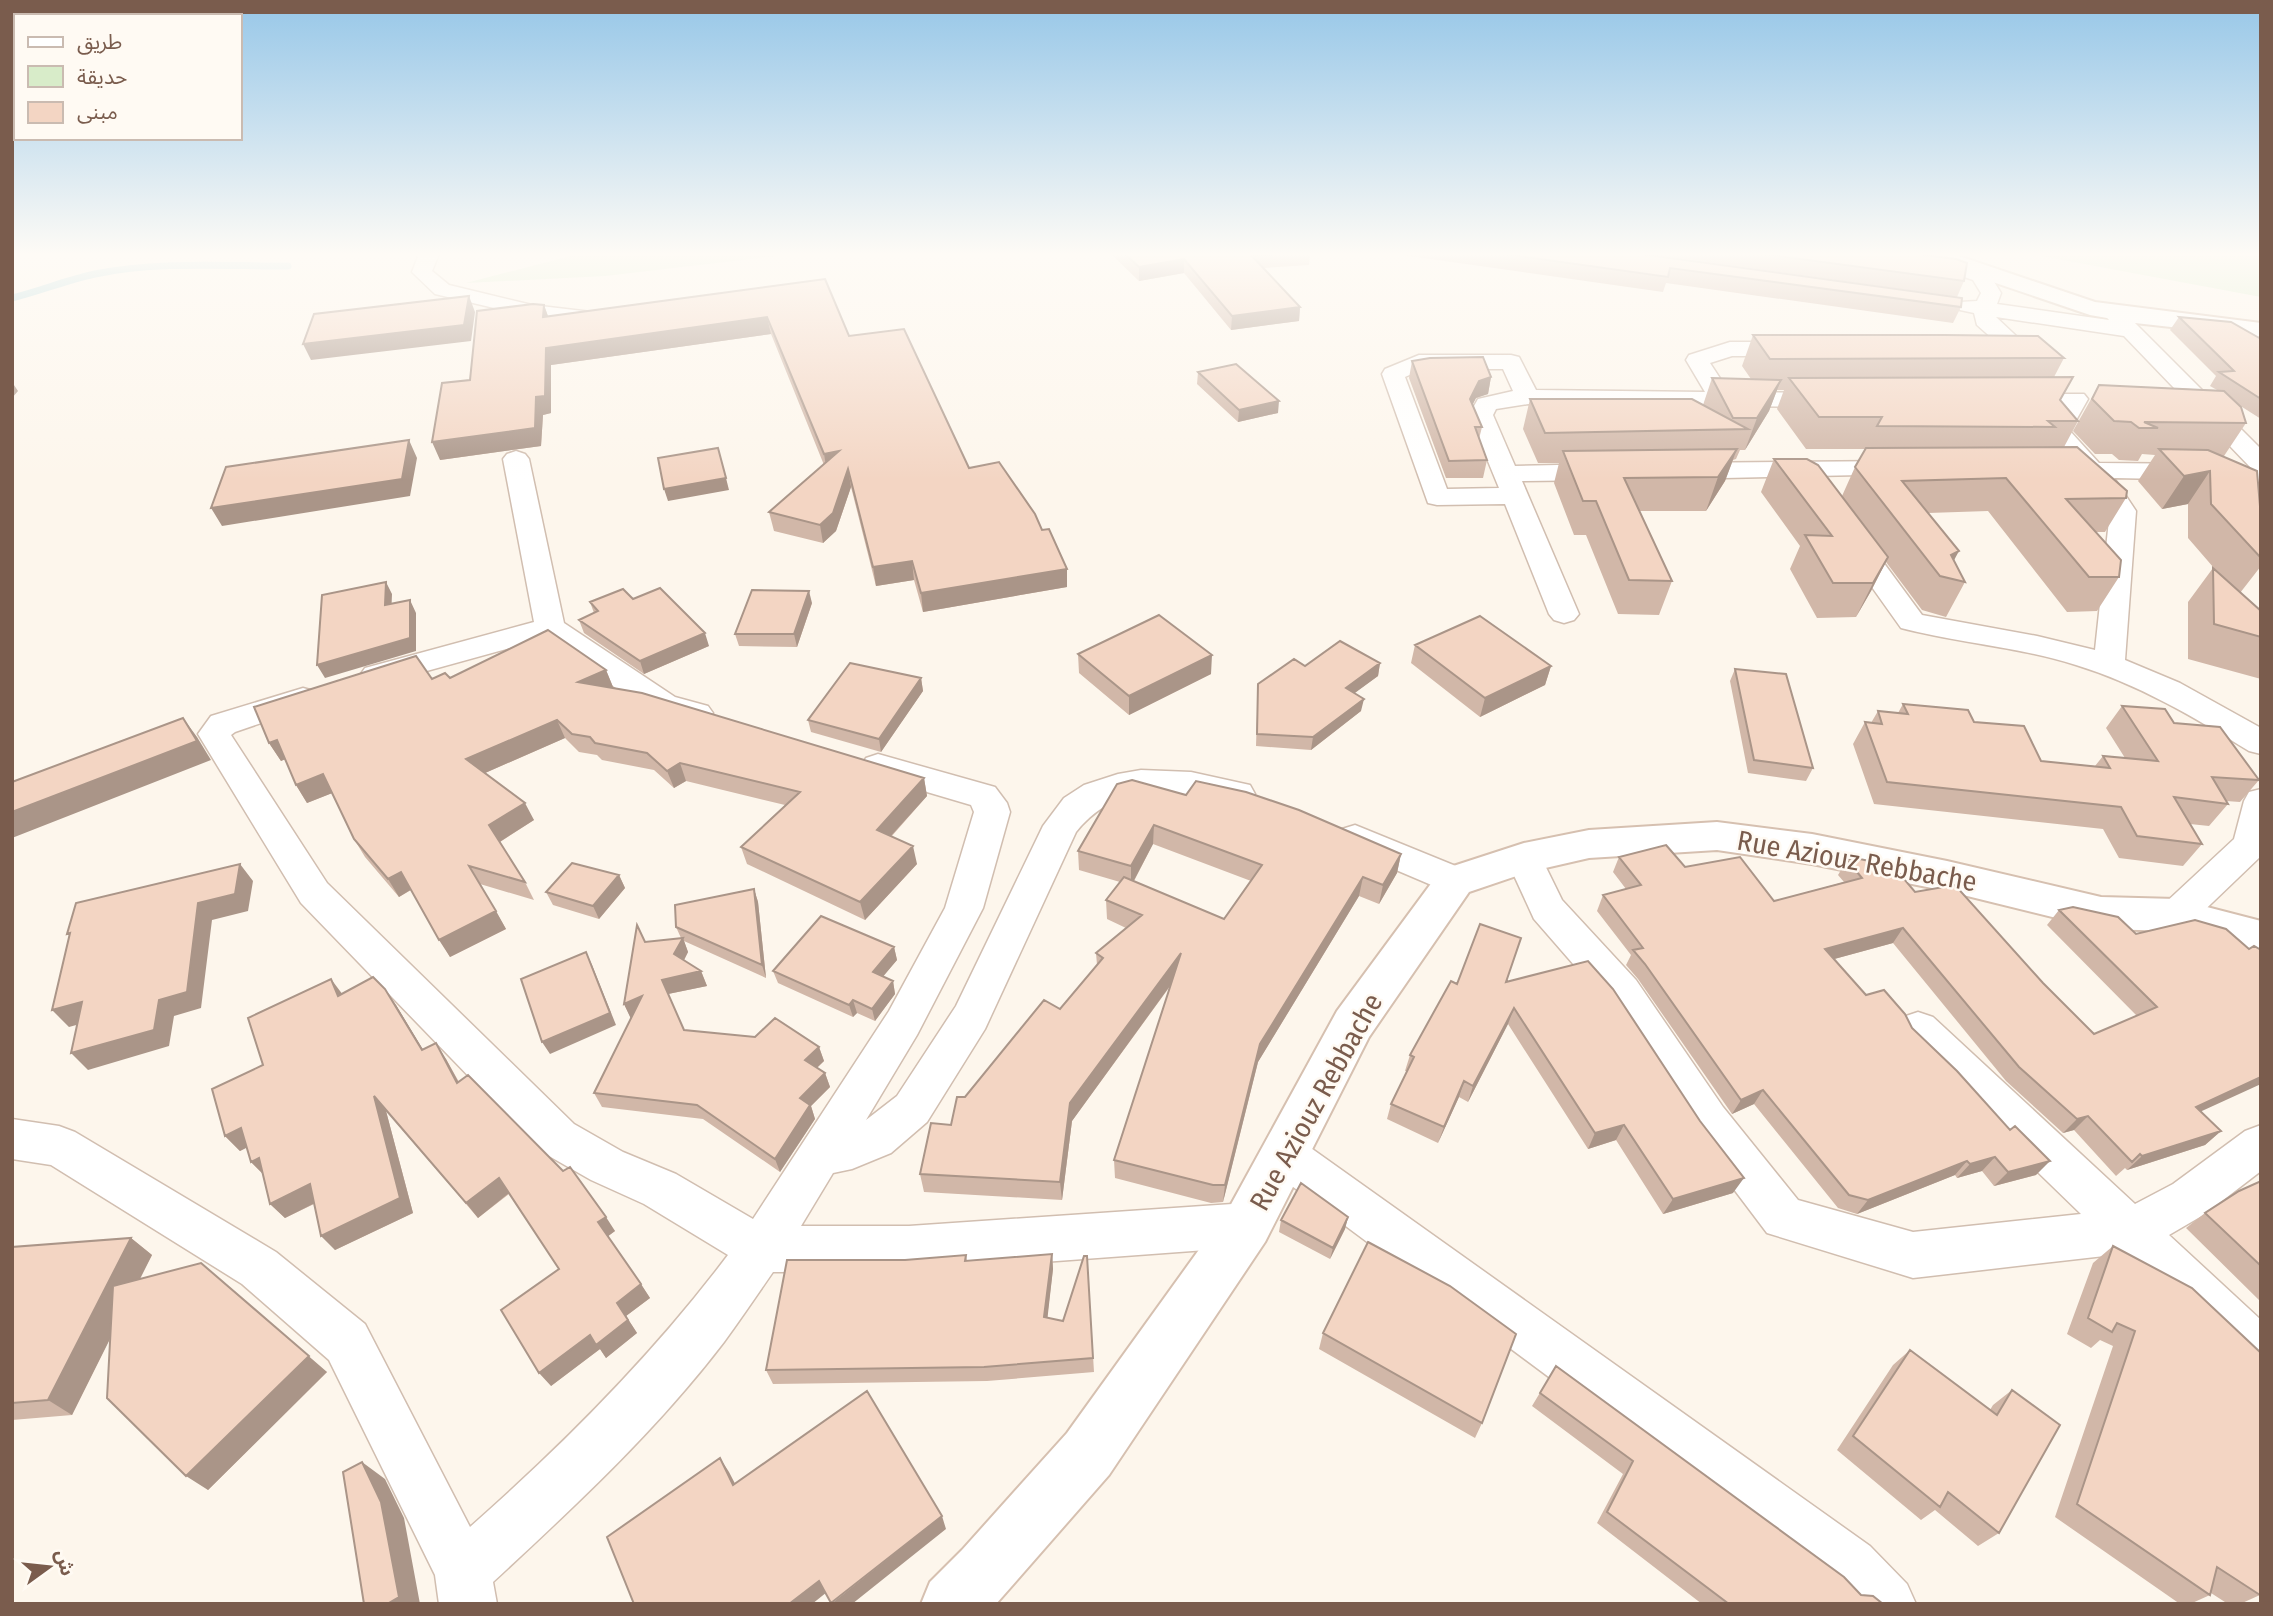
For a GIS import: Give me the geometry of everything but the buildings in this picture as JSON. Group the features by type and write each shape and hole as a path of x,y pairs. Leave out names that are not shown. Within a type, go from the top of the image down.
{"street":[{"path":"1996,329 2076,399"},
{"path":"2126,329 2130,330 2261,464"},
{"path":"1722,400 1697,360 1730,349 1813,349"},
{"path":"1991,350 2019,350"},
{"path":"1528,397 1511,362 1419,362 1393,373 1437,497 1510,485 1626,472"},
{"path":"1564,614 1481,415 1482,410 1493,401 1528,397 1855,400"},
{"path":"1993,400 2076,399"},
{"path":"2076,399 2057,432 2111,491 2123,511 2109,665"},
{"path":"516,459 550,627 664,704 730,723"},
{"path":"1653,471 1816,491 1926,469"},
{"path":"2037,470 2211,472 2261,479"},
{"path":"1816,491 1912,622 2063,652 2109,665 2186,697 2261,743"},
{"path":"550,627 395,669 223,723 214,734 314,893 558,1138 607,1166 660,1189 761,1250 909,1249 1247,1225"},
{"path":"12,1139 59,1146 71,1153 259,1268 347,1342 465,1588 556,1487 636,1405 705,1326 761,1250 903,1023 964,908 992,812 990,803 983,796 848,757"},
{"path":"821,1156 852,1149 875,1139 912,1109 971,1017 1061,826 1080,802 1111,786 1147,782 1219,789 1269,802"},
{"path":"2176,915 2249,845 2261,801"},
{"path":"1319,823 1455,880"},
{"name":"Rue Aziouz Rebbache","path":"952,1604 984,1572 1088,1454 1247,1225 1353,1024 1455,880 1524,858 1589,844 1717,836 1812,849 1947,876 2101,913 2176,915 2261,938"},
{"path":"1524,858 1547,909 1622,992 1708,1121 1783,1218 1913,1255 2131,1231 2189,1199 2261,1145"},
{"path":"1918,1029 2261,1354"},
{"path":"1285,1154 1850,1566 1887,1604"}]}
